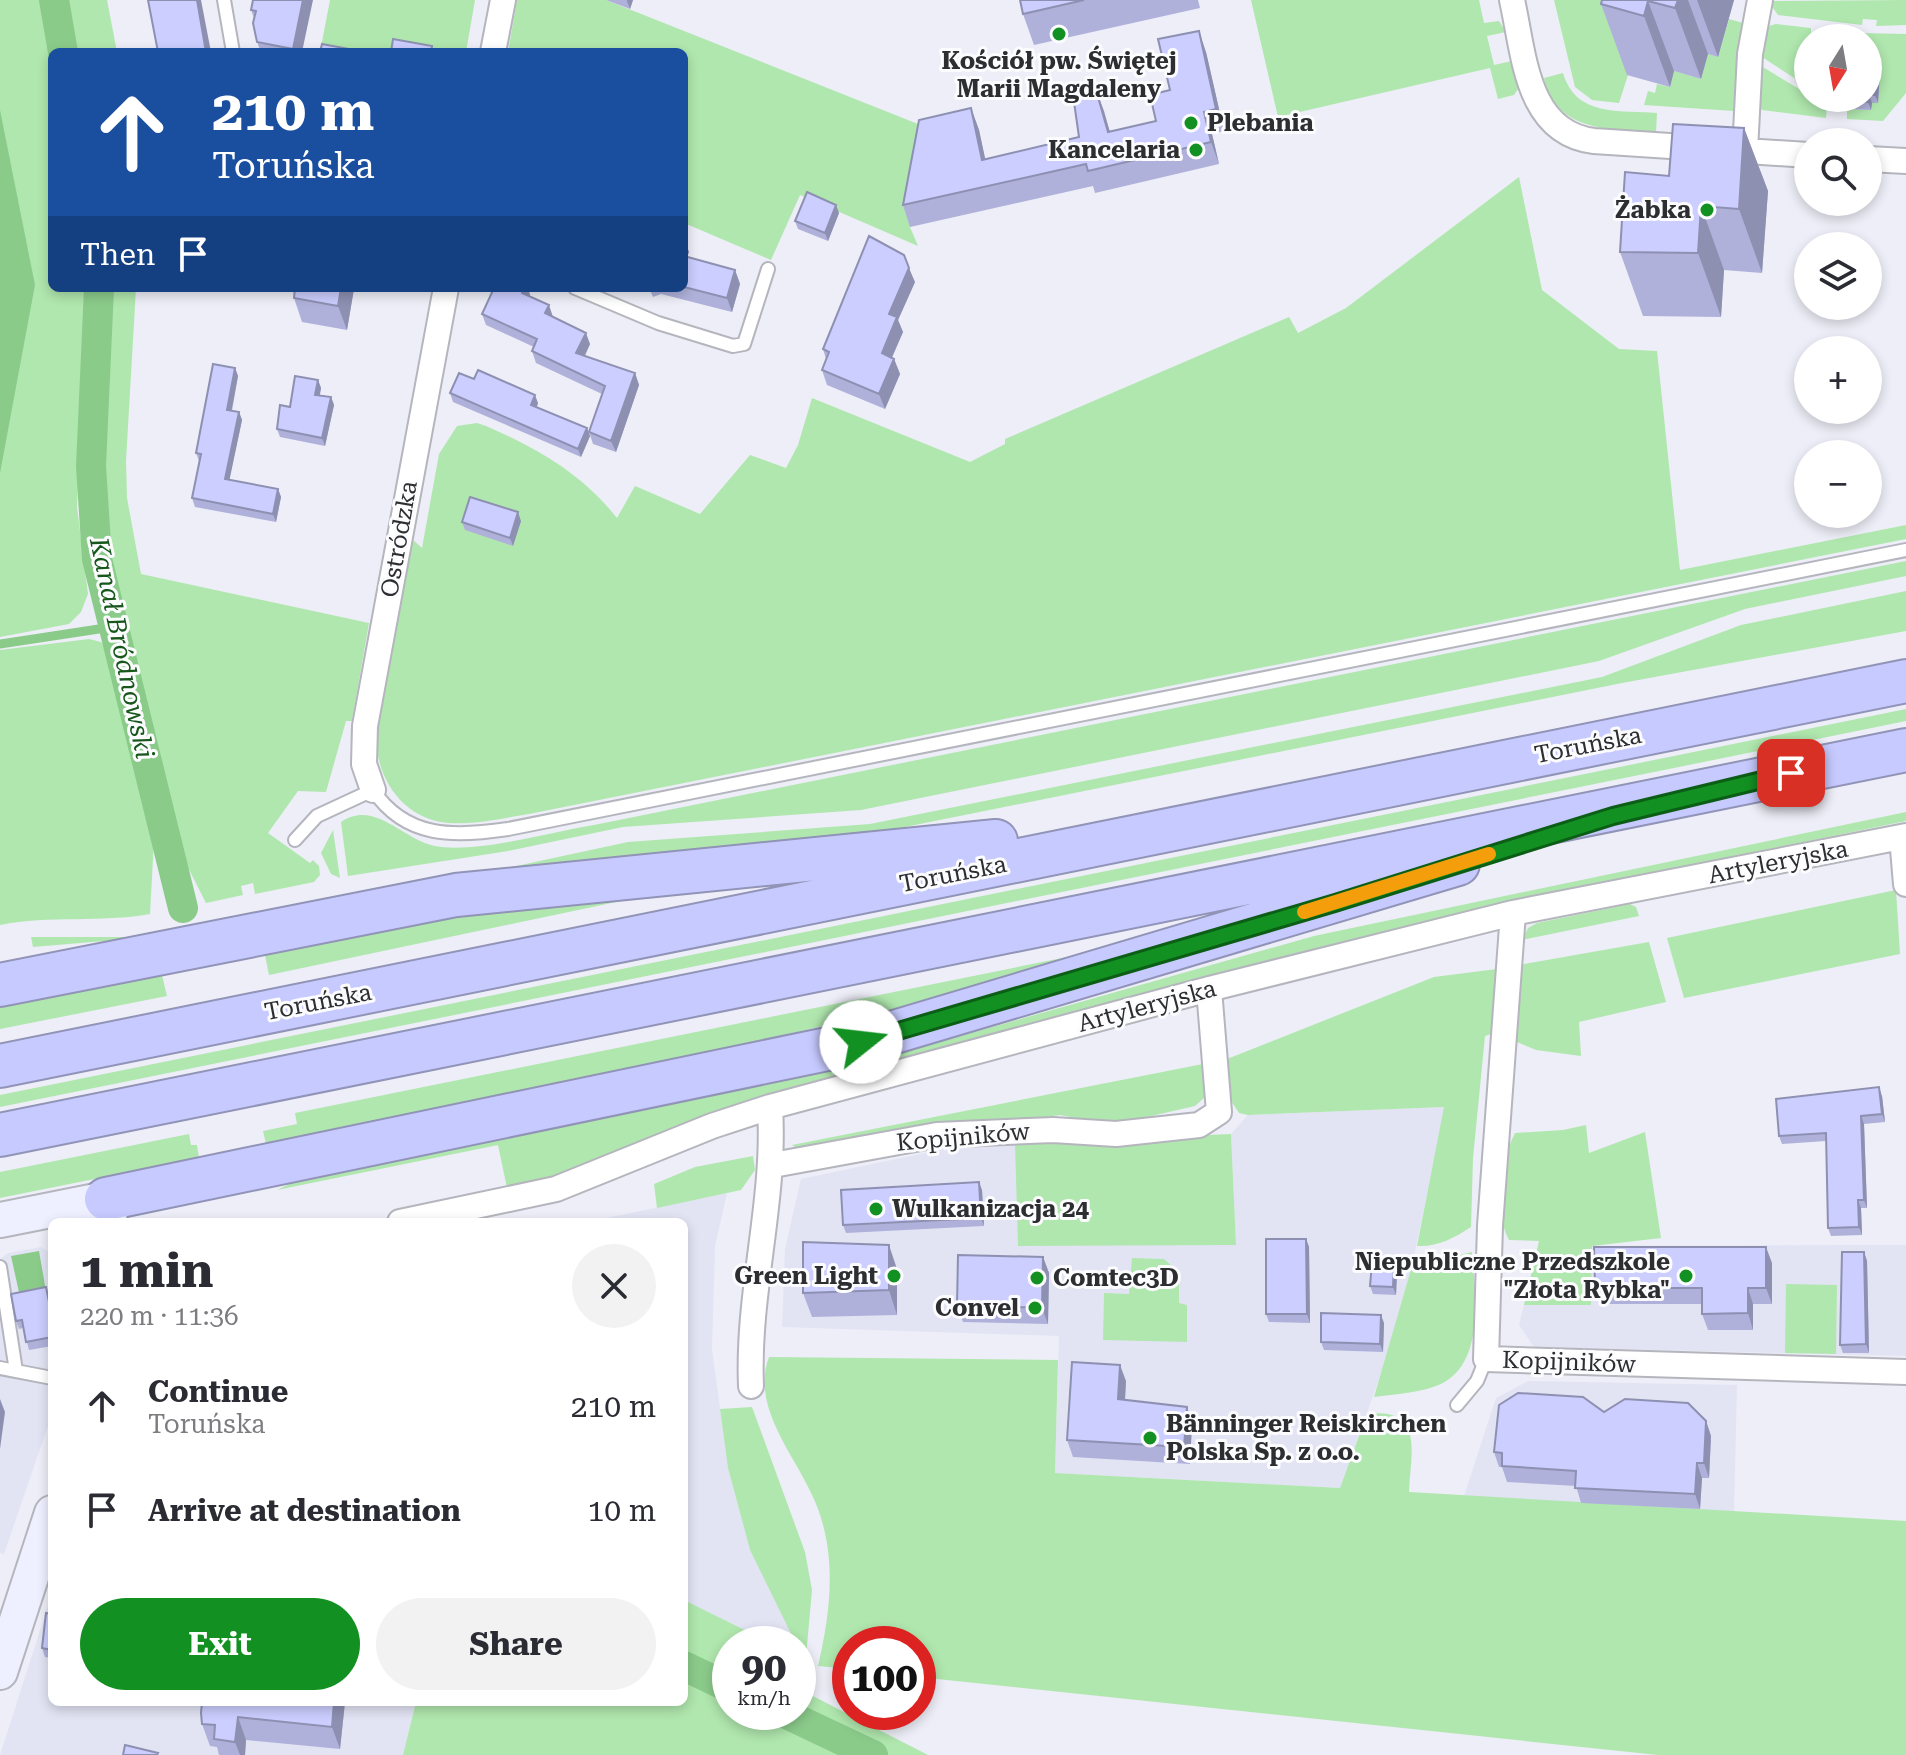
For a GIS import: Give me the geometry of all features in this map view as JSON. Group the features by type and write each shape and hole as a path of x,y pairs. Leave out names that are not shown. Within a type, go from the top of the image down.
{"highway":[{"name":"Toruńska","path":"0,1066 1906,681"},
{"path":"0,1135 1906,750"},
{"path":"108,1210 204,1179 861,1042 1335,903 1604,819 1732,785"},
{"path":"0,985 479,892 742,869 1267,810"}],"street":[{"path":"494,48 503,0"},
{"path":"1512,0 1531,84 1542,111 1555,125 1588,141 1794,154"},
{"path":"1745,151 1750,54 1760,0"},
{"path":"1882,160 1906,161"},
{"name":"Ostródzka","path":"373,790 364,764 365,726 445,292"},
{"path":"1904,837 1906,884"},
{"name":"Artyleryjska","path":"419,1218 556,1189 712,1126 770,1107 1209,989 1513,913 1904,837"},
{"name":"Kopijników","path":"1513,913 1490,1226 1486,1359 1906,1372"},
{"name":"Kopijników","path":"773,1165 937,1135 1053,1130 1116,1134 1199,1125 1219,1112 1209,989"},
{"path":"751,1386 750,1343 773,1165 770,1107"},
{"path":"0,1220 108,1210"},
{"path":"0,1672 48,1525"}],"lane":[{"path":"224,0 232,48"},
{"path":"584,292 658,323 733,346 744,344 768,269"},
{"path":"295,840 324,811 373,790 392,813 426,831 453,835 508,829 1906,550"},
{"path":"0,1267 16,1371"},
{"path":"1457,1405 1477,1381 1486,1359"},
{"path":"0,1368 48,1377"}],"shaded area":[{"path":"0,0 41,0 49,48 48,292 86,292 77,507 88,594 81,612 69,624 0,637"},
{"path":"64,0 107,0 116,48 72,48"},
{"path":"330,0 475,0 467,48 321,47"},
{"path":"517,0 606,0 928,128 910,227 918,246 800,195 771,260 688,225 688,48 509,48"},
{"path":"1251,0 1479,0 1484,23 1499,21 1506,32 1487,36 1494,65 1512,61 1518,89 1514,95 1498,99 1490,68 1278,117"},
{"path":"1554,0 1652,0 1619,103 1592,100 1575,87"},
{"path":"1906,0 1906,25 1882,26 1876,24 1877,20 1863,19 1862,24 1854,24 1778,15 1768,1"},
{"path":"1729,19 1743,23 1740,105 1734,111 1644,105 1648,91 1655,93 1657,84 1670,87 1674,71 1701,79 1708,54 1718,57"},
{"path":"1776,24 1794,26 1794,78 1759,55 1765,27"},
{"path":"1882,33 1906,34 1906,93 1883,121 1847,119 1847,112 1882,112"},
{"path":"1758,64 1794,86 1794,112 1826,112 1826,118 1762,110 1757,106"},
{"path":"1563,73 1569,87 1588,104 1614,111 1657,113 1656,132 1604,128 1573,118 1551,96 1544,78"},
{"path":"0,110 35,285 0,473"},
{"path":"1519,177 1542,290 1619,349 1657,351 1680,570 1906,525 1906,539 489,821 449,823 418,814 394,793 386,779 380,764 377,732 412,539 422,548 439,454 457,426 477,423 541,453 589,488 617,518 635,486 700,514 750,455 786,468 798,445 812,398 970,462 1005,444 1005,439 1289,317 1298,333 1346,308"},
{"path":"107,292 136,292 126,461 127,498 141,574 369,623 352,721 346,721 326,792 298,791 268,833 319,866 320,875 314,882 255,894 253,883 241,886 243,895 206,903 171,834 107,567 101,472"},
{"path":"1906,561 1906,576 1745,609 1599,661 861,810 623,827 508,851 348,876 341,822 353,816 377,818 435,846 452,848 493,844"},
{"path":"1906,591 1906,631 1622,683 885,831 484,873 628,842 870,824 1602,677 1741,625"},
{"path":"89,639 101,642 113,654 154,840 150,914 0,925 0,650"},
{"path":"1906,709 1906,721 0,1107 0,1095"},
{"path":"1906,812 1906,821 1490,906 1391,930 873,1074 546,1179 507,1188 498,1145 277,1190 313,1173 883,1048 886,1057 1314,936"},
{"path":"333,830 340,878 331,874 321,853"},
{"path":"1896,890 1900,954 1684,998 1667,938"},
{"path":"640,897 269,975 264,950 443,914"},
{"path":"1630,904 1636,907 1639,916 1522,940 1528,928 1537,923"},
{"path":"1171,936 953,996 632,1070 266,1144 263,1131 297,1124 295,1113"},
{"path":"31,937 128,937 128,939 33,947"},
{"path":"1649,942 1666,1002 1579,1022 1581,1056 1536,1050 1517,1042 1514,1033 1519,965"},
{"path":"1497,969 1491,1034 1485,1036 1473,1158 1471,1227 1452,1238 1417,1246 1444,1107 1248,1115 1239,1113 1227,1095 1227,1059 1434,977"},
{"path":"161,971 167,996 0,1029 0,1004"},
{"path":"1203,1064 1205,1097 1195,1106 1112,1125 1060,1115 799,1150 792,1145"},
{"path":"1445,1107 1412,1266 1387,1357 1340,1488 1055,1473 1059,1336 782,1327 785,1249 801,1179 963,1145 1015,1143 1236,1245 1231,1134 1248,1115"},
{"path":"1586,1125 1589,1153 1645,1132 1661,1238 1592,1246 1591,1305 1524,1305 1539,1241 1509,1240 1504,1228 1500,1186 1505,1158 1515,1133"},
{"path":"189,1134 191,1145 197,1145 199,1158 0,1198 0,1172"},
{"path":"1231,1134 1236,1245 1018,1246 1015,1143"},
{"path":"753,1156 755,1170 741,1190 657,1208 654,1184 695,1167"},
{"path":"727,1193 715,1246 712,1349 728,1468 750,1550 788,1626 737,1626 688,1602 688,1218 606,1218"},
{"name":"Niepubliczne Przedszkole \"Złota Rybka\"","path":"1906,1245 1906,1356 1534,1347 1519,1325 1539,1246"},
{"path":"41,1247 48,1251 48,1426 4,1554 0,1553 0,1259 8,1253"},
{"path":"39,1251 46,1291 20,1297 11,1256"},
{"path":"1472,1252 1474,1325 1465,1360 1455,1374 1441,1384 1374,1397 1412,1266"},
{"path":"1132,1258 1164,1259 1179,1272 1179,1303 1187,1305 1187,1342 1103,1340 1104,1293 1129,1294"},
{"path":"1786,1284 1837,1285 1836,1354 1785,1353"},
{"path":"769,1357 1058,1360 1055,1473 1340,1488 1367,1414 1386,1414 1399,1418 1410,1436 1409,1492 1906,1521 1906,1755 1658,1755 936,1679 936,1626 832,1626 832,1667 818,1666 830,1588 828,1548 818,1509 771,1416 765,1377"},
{"path":"1528,1381 1737,1385 1734,1512 1464,1496 1496,1398"},
{"path":"752,1407 805,1552 812,1590 809,1626 787,1626 750,1550 728,1468 720,1409"},
{"path":"688,1602 737,1626 712,1626 712,1730 816,1730 816,1698 832,1706 832,1730 879,1730 928,1755 403,1755 415,1706 688,1706"},
{"path":"48,1605 48,1706 415,1706 403,1755 0,1755"}],"building":[{"path":"148,0 197,0 205,48 157,48"},
{"path":"253,0 303,0 293,48 257,42 253,23 256,11 251,10"},
{"path":"1020,0 1084,0 1023,14"},
{"path":"1602,0 1678,0 1675,8 1648,1 1644,16 1601,4"},
{"path":"1199,31 1216,109 1204,112 1211,142 1088,171 1086,164 903,205 919,120 971,108 982,160 1079,137 1073,95 1096,90 1108,132 1156,121 1150,95 1170,90 1158,39"},
{"path":"393,39 432,46 432,48 392,48"},
{"path":"322,44 344,48 321,48"},
{"path":"1673,124 1744,128 1739,209 1701,206 1698,253 1620,252 1625,172 1669,176"},
{"path":"807,192 836,205 825,233 795,221"},
{"path":"869,236 904,255 909,268 889,314 897,317 882,353 894,359 879,394 822,370 829,352 823,349"},
{"path":"688,257 735,270 727,298 688,288"},
{"path":"295,292 340,292 338,306 294,298"},
{"path":"492,292 522,292 549,305 545,313 586,333 576,353 635,373 611,441 589,432 605,386 532,351 537,339 482,314"},
{"path":"213,364 235,368 227,410 239,412 225,479 278,489 273,514 192,498 201,454 196,453"},
{"path":"478,370 535,395 531,405 587,428 578,449 450,393 459,373 474,379"},
{"path":"295,376 318,380 315,395 331,397 322,438 277,429 280,405 290,407"},
{"path":"470,497 518,512 510,538 462,522"},
{"path":"1879,1087 1882,1114 1861,1116 1864,1200 1858,1200 1859,1227 1828,1228 1826,1133 1779,1136 1776,1099"},
{"path":"979,1182 981,1218 843,1225 841,1190"},
{"path":"1266,1239 1306,1239 1307,1314 1266,1314"},
{"path":"803,1242 889,1245 889,1290 803,1293"},
{"path":"1594,1247 1766,1247 1766,1288 1748,1288 1748,1313 1702,1314 1702,1288 1595,1288"},
{"path":"1842,1252 1864,1252 1866,1344 1840,1345"},
{"path":"958,1255 1043,1257 1042,1308 957,1305"},
{"path":"1372,1263 1394,1265 1393,1287 1370,1286"},
{"path":"46,1287 48,1338 26,1342 22,1320 16,1321 11,1294"},
{"path":"1321,1313 1381,1315 1380,1344 1321,1342"},
{"path":"1072,1362 1120,1365 1118,1399 1187,1407 1184,1447 1067,1440"},
{"path":"1518,1393 1583,1397 1604,1412 1625,1399 1688,1403 1706,1421 1704,1463 1697,1463 1695,1494 1575,1488 1576,1471 1502,1466 1502,1453 1494,1452 1499,1405"},
{"path":"46,1613 48,1649 42,1648"},
{"path":"202,1706 334,1706 332,1727 238,1717 235,1742 214,1739 215,1725 202,1724"},
{"path":"125,1745 158,1753 123,1755"}],"waterway":[{"name":"Kanał Bródnowski","path":"54,0 62,48"},
{"name":"Kanał Bródnowski","path":"99,292 91,466 97,559 183,908"},
{"path":"0,644 112,627"},
{"name":"Kanał Bródnowski","path":"688,1668 712,1679"},
{"name":"Kanał Bródnowski","path":"816,1728 873,1755"}],"slow traffic":[{"path":"1304,912 1489,854"}],"place":[{"name":"Kościół pw. Świętej Marii Magdaleny","path":"1059,34"},
{"name":"Plebania","path":"1191,123"},
{"name":"Kancelaria","path":"1196,150"},
{"name":"Żabka","path":"1707,210"},
{"name":"Wulkanizacja 24","path":"876,1209"},
{"name":"Green Light","path":"894,1276"},
{"name":"Niepubliczne Przedszkole \"Złota Rybka\"","path":"1686,1276"},
{"name":"Comtec3D","path":"1037,1278"},
{"name":"Convel","path":"1035,1308"},
{"name":"Bänninger Reiskirchen Polska Sp. z o.o.","path":"1150,1438"}],"route":[{"path":"861,1042 1335,903 1613,816 1685,796 1791,773"}]}
